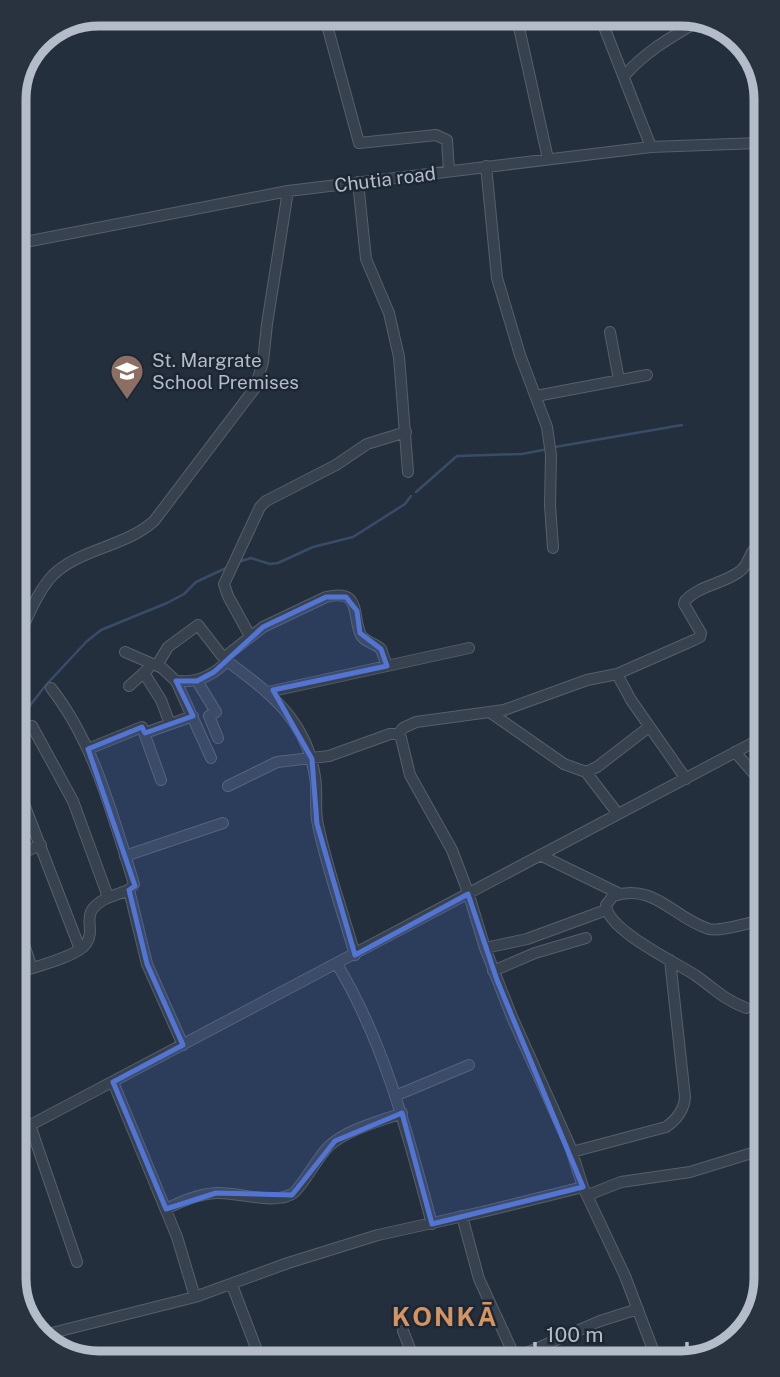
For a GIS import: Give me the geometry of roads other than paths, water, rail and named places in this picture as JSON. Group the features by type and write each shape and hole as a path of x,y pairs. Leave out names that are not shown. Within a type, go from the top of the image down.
{"street":[{"path":"327,26 359,143 436,135 447,139 449,171"},
{"path":"519,26 548,159"},
{"path":"604,26 651,147"},
{"path":"624,76 640,57 688,27"},
{"name":"Chutia road","path":"26,242 288,191 651,147 754,143"},
{"path":"486,166 497,278 505,309 547,427 551,455 553,548"},
{"path":"358,182 366,259 388,313 397,348 407,432 408,471"},
{"path":"26,621 42,589 53,576 71,563 136,535 154,521 255,388 263,362 288,191"},
{"path":"610,332 619,380"},
{"path":"536,396 647,375"},
{"path":"250,636 224,584 260,507 336,466 367,444 407,432"},
{"path":"228,786 277,762 329,756 383,735 398,734 403,728 416,722 491,713 587,680 617,674 700,637 699,628 684,604 685,601 696,592 737,574 744,568 754,548"},
{"path":"176,681 197,681 250,636 326,597 339,594 353,604 357,611 360,633 364,639 381,649 387,666"},
{"path":"129,686 155,664 168,647 198,625 222,656 285,708 312,758 316,780 317,824 355,955"},
{"path":"268,692 470,648"},
{"path":"125,652 155,664 176,681 211,758"},
{"path":"144,673 161,700 170,724"},
{"path":"617,674 631,700 686,779"},
{"path":"197,681 216,712 209,716 218,738"},
{"path":"26,970 80,949 88,940 91,909 107,898 129,890 134,884 88,749 66,706 51,688"},
{"path":"491,713 564,764 586,772 618,814"},
{"path":"145,733 193,716"},
{"path":"32,726 73,801 107,898"},
{"path":"88,749 142,727 161,780"},
{"path":"586,772 597,767 649,727"},
{"path":"398,734 404,745 410,775 440,825 468,894 494,971 654,1351"},
{"path":"78,1262 26,1128 754,742"},
{"path":"736,752 754,774"},
{"path":"26,808 80,949"},
{"path":"125,856 223,823"},
{"path":"26,851 41,845"},
{"path":"540,855 620,894"},
{"path":"129,890 147,964 183,1045"},
{"path":"485,948 538,936 606,910 610,900 628,892 646,895 709,929 754,922"},
{"path":"606,910 629,934 699,977 719,995 746,1008"},
{"path":"494,971 535,953 586,938"},
{"path":"26,950 32,968"},
{"path":"572,1152 666,1127 675,1121 681,1111 685,1097 670,960"},
{"path":"337,964 362,1012 402,1113 432,1224"},
{"path":"395,1096 469,1065"},
{"path":"113,1082 166,1209 195,1297"},
{"path":"166,1209 197,1195 292,1195 299,1190 312,1167 335,1141 402,1113"},
{"path":"51,1333 195,1297 341,1245 387,1232 621,1182 690,1172 754,1152"},
{"path":"462,1216 479,1279 513,1351"},
{"path":"232,1284 257,1351"},
{"path":"530,1351 600,1321 638,1309"},
{"path":"403,1331 411,1351"}],"waterway":[{"path":"555,447 682,425"},
{"path":"416,492 457,456 522,454 548,449"},
{"path":"238,562 251,558 270,564 278,563 313,547 353,537 405,504 411,496"},
{"path":"26,711 46,685 86,642 101,630 167,603 184,594 196,582 226,568"}],"place":[{"name":"St. Margrate School Premises","path":"127,401"}],"district":[{"name":"KONKĀ","path":"445,1316"}]}
